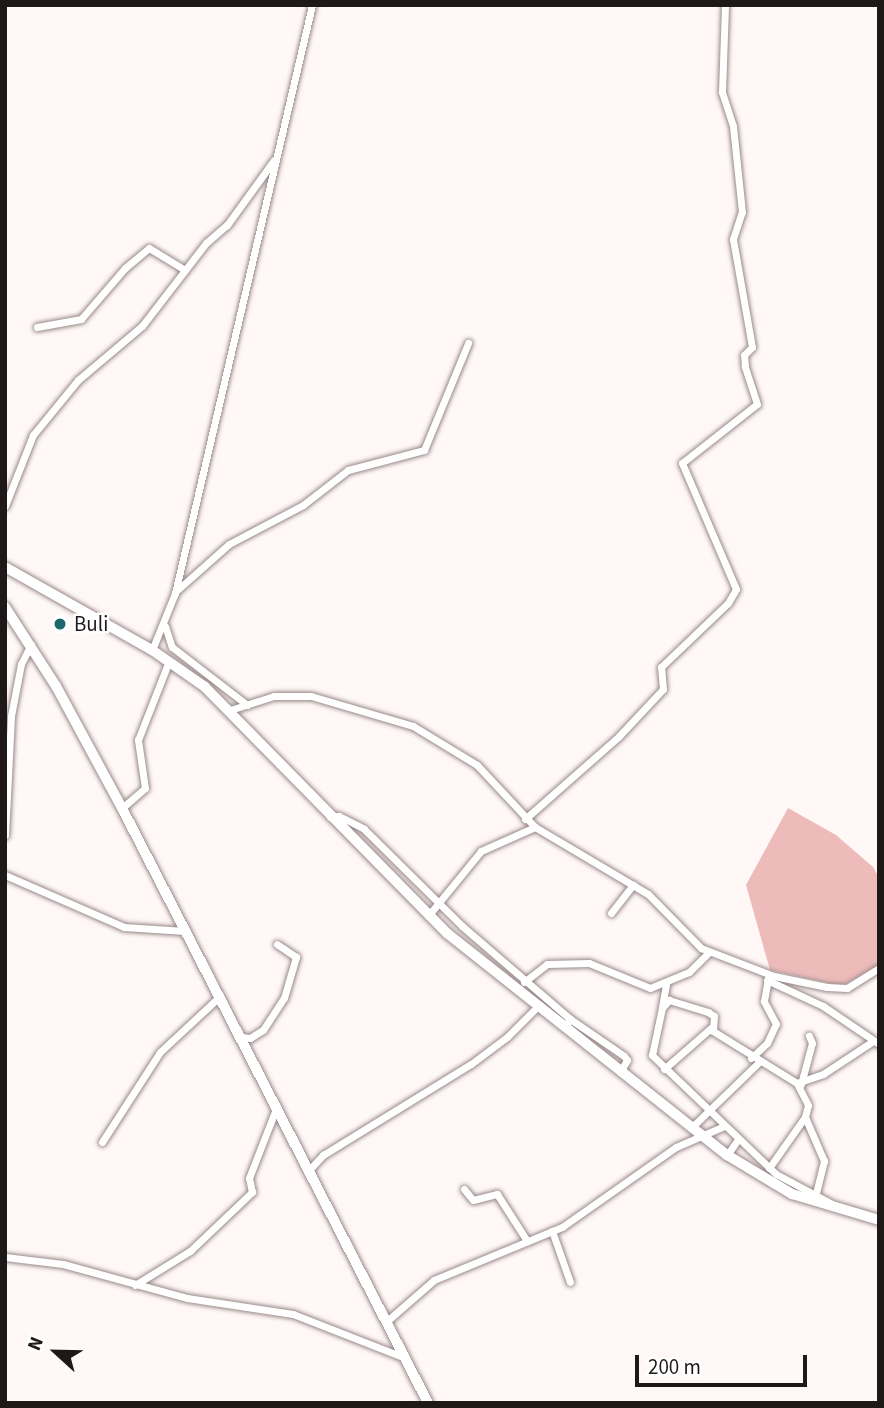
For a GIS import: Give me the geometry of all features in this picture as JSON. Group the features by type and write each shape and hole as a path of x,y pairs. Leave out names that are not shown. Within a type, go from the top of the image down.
{"main road":[{"path":"5,567 152,650 230,710 428,916 537,1008 727,1154 785,1190 844,1213 879,1220"},
{"path":"5,607 31,643 122,808 428,1403"}],"street":[{"path":"152,650 165,626 175,593 312,5"},
{"path":"525,819 663,689 660,667 729,603 736,589 682,463 757,404 745,366 744,355 752,346 733,239 742,212 733,126 722,92 725,5"},
{"path":"5,506 33,435 78,380 142,326 185,270 227,225 276,157"},
{"path":"37,327 81,319 125,268 149,248 185,270"},
{"path":"175,593 229,544 303,505 348,470 421,454 445,408 468,343"},
{"path":"165,626 172,646 247,706"},
{"path":"5,835 8,716 21,664 31,643"},
{"path":"122,808 145,788 138,740 169,661"},
{"path":"230,710 274,696 311,696 413,726 477,765 525,819 633,885 709,952 768,977 823,1006 876,1043 799,1083"},
{"path":"330,817 339,816 364,829 524,982 570,1019 624,1056 627,1060 620,1072"},
{"path":"428,916 437,901 481,851 535,827"},
{"path":"5,875 124,927 186,931"},
{"path":"611,913 633,885"},
{"path":"241,1037 250,1038 263,1030 284,998 296,957 277,944"},
{"path":"524,982 547,964 589,963 646,988 666,984 690,972 709,952"},
{"path":"768,977 842,988 879,968"},
{"path":"692,1127 755,1060 767,1043 776,1024 764,1002 768,977"},
{"path":"666,984 652,1058 769,1167 816,1193 844,1213"},
{"path":"102,1142 160,1052 220,996"},
{"path":"662,1008 675,1000 715,1016 712,1027 664,1069"},
{"path":"309,1170 323,1155 471,1064 508,1038 537,1008"},
{"path":"563,1028 570,1019"},
{"path":"712,1027 755,1060 799,1083 808,1105 805,1117 769,1167"},
{"path":"799,1083 812,1043 809,1035"},
{"path":"135,1285 190,1251 252,1192 249,1178 277,1106"},
{"path":"805,1117 824,1161 816,1193"},
{"path":"387,1321 434,1280 552,1231 609,1198 676,1147 724,1126"},
{"path":"727,1154 738,1139"},
{"path":"464,1189 472,1200 497,1194 527,1241"},
{"path":"552,1231 570,1282"},
{"path":"5,1256 63,1264 187,1298 293,1314 405,1358"}],"shaded area":[{"path":"788,808 836,835 873,867 879,878 879,965 842,986 770,970 746,885"}],"place":[{"name":"Buli","path":"60,624"}]}
